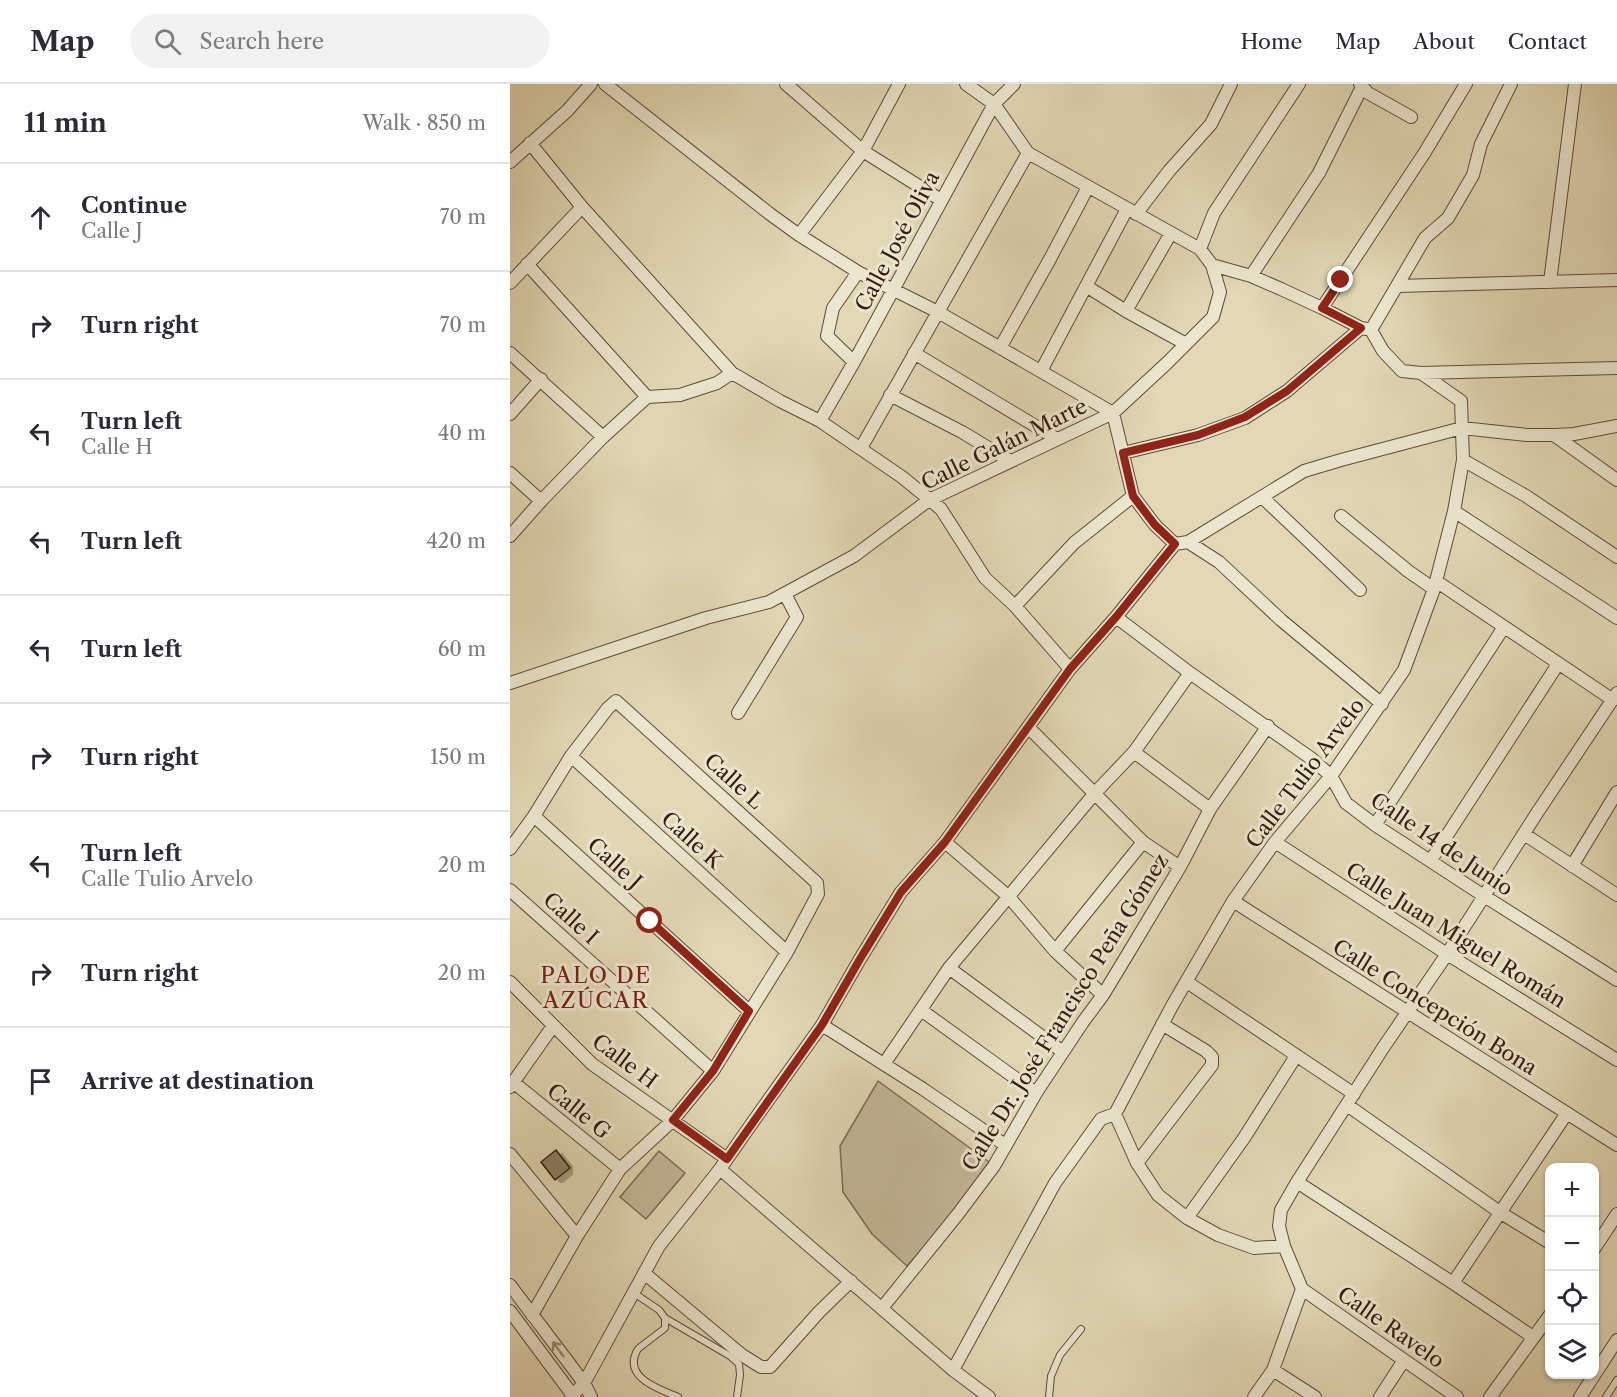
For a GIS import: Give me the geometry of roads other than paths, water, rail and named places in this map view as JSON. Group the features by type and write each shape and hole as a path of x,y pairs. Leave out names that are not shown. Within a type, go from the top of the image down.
{"street":[{"path":"510,162 567,111 591,84"},
{"path":"604,84 799,235 858,272 938,312 1113,413 1133,496 1155,525 1175,544"},
{"path":"786,84 863,151 941,200"},
{"path":"799,235 863,151 899,84"},
{"path":"966,84 994,104 1028,153 1200,249 1214,213 1299,84"},
{"name":"Calle José Oliva","path":"820,421 994,104 1014,84"},
{"path":"1041,371 1086,286 1132,212 1211,124 1232,84"},
{"path":"1322,308 1425,152 1466,84"},
{"path":"1123,453 1198,435 1245,417 1287,391 1366,329 1397,286 1425,238 1448,218 1473,175 1481,144 1511,84"},
{"path":"1550,282 1575,84"},
{"path":"1251,276 1319,173 1361,85 1368,93 1411,117"},
{"path":"530,143 582,207 732,373 820,421 902,477 941,509 986,578 1015,606 1070,669"},
{"path":"861,448 1028,153"},
{"path":"1000,348 1088,187"},
{"path":"510,283 582,207"},
{"path":"1126,311 1171,233"},
{"name":"Calle Galán Marte","path":"510,683 706,618 769,602 854,556 930,500 1113,413 1213,317 1220,292 1212,265 1200,249"},
{"path":"527,264 647,397"},
{"path":"1212,265 1251,276 1366,329"},
{"path":"854,362 827,336 833,308 858,272"},
{"path":"1397,286 1617,280"},
{"path":"1086,286 1186,344"},
{"name":"Calle Tulio Arvelo","path":"1115,1114 1162,1024 1233,902 1275,842 1332,776 1404,670 1435,585 1454,511 1463,460 1461,401 1421,373 1402,371 1366,329"},
{"path":"510,353 603,437"},
{"path":"915,353 1058,439"},
{"path":"1421,373 1617,368"},
{"path":"510,536 603,437 647,397 680,395 717,383 732,373"},
{"path":"510,414 541,380"},
{"path":"891,395 962,432 1010,461"},
{"path":"510,1311 574,1396 584,1383 659,1246 724,1164 822,1025 901,892 945,842 1070,669 1175,544 1188,542 1304,471 1462,428 1527,435 1554,435 1574,434 1617,426"},
{"path":"1554,435 1617,480"},
{"path":"1463,460 1526,496 1617,557"},
{"path":"510,473 541,501"},
{"path":"1015,606 1074,543 1133,496"},
{"path":"1262,497 1360,590"},
{"path":"1454,511 1617,618"},
{"path":"1254,1397 1273,1370 1302,1289 1284,1246 1279,1226 1281,1210 1297,1182 1615,696 1558,664 1504,627 1408,571 1341,516"},
{"path":"1188,542 1219,562 1281,621 1382,704"},
{"path":"738,713 797,617 785,594"},
{"name":"Calle 14 de Junio","path":"1116,617 1190,673 1312,759 1332,776 1346,803 1375,825 1617,980"},
{"path":"1375,825 1504,627"},
{"path":"1431,860 1558,664"},
{"path":"884,1064 949,968 1095,793 1134,752 1190,673"},
{"name":"Calle L","path":"571,756 616,701 817,883 818,894 787,952"},
{"name":"Calle Dr. José Francisco Peña Gómez","path":"882,1308 994,1166 1036,1093 1103,995 1180,867 1210,808 1268,726"},
{"path":"1028,727 1143,842 1180,867"},
{"path":"1134,752 1210,808"},
{"path":"510,849 534,816 571,756"},
{"name":"Calle K","path":"571,756 787,952"},
{"path":"1572,866 1617,792"},
{"name":"Calle J","path":"534,816 749,1011"},
{"path":"1524,834 1617,896"},
{"path":"945,842 1009,897 1055,951 1103,995"},
{"path":"1055,951 1143,842"},
{"name":"Calle Juan Miguel Román","path":"1275,842 1447,954 1617,1060"},
{"name":"Calle I","path":"510,890 713,1071"},
{"name":"Calle Concepción Bona","path":"1233,902 1617,1145"},
{"path":"532,1315 577,1236 620,1169 673,1120 713,1071 787,952"},
{"path":"949,968 1063,1052"},
{"name":"Calle H","path":"510,982 592,1064 673,1120 851,1281 953,1370 989,1397"},
{"path":"1187,982 1296,1056 1501,1213 1545,1240"},
{"path":"921,1010 1036,1093"},
{"path":"1137,1163 1212,1065 1212,1057 1206,1051 1162,1024"},
{"path":"822,1025 1005,1145"},
{"path":"512,1085 553,1026"},
{"path":"1187,1218 1244,1138 1296,1056"},
{"name":"Calle G","path":"512,1085 620,1169"},
{"path":"1453,1283 1567,1113"},
{"path":"953,1370 1055,1183 1101,1119 1115,1114 1137,1163 1158,1195 1187,1218 1218,1234 1254,1248 1284,1246"},
{"path":"510,1154 577,1236"},
{"path":"1297,1182 1533,1337"},
{"path":"1599,1241 1617,1214"},
{"path":"644,1273 742,1356 762,1367 770,1367 819,1312 851,1281"},
{"path":"510,1285 584,1383 591,1397"},
{"name":"Calle Ravelo","path":"1302,1289 1457,1397"},
{"path":"1491,1397 1545,1321"},
{"path":"1580,1397 1617,1340"},
{"path":"1380,1397 1404,1360"},
{"path":"1273,1370 1315,1397"}],"lane":[{"path":"633,1292 659,1310 665,1318 730,1356 739,1364 737,1397"},
{"path":"665,1318 664,1328 639,1348 634,1362 635,1370 656,1388 678,1397"},
{"path":"1049,1397 1051,1376 1060,1354 1080,1329"},
{"path":"1606,1397 1617,1380"}],"district":[{"name":"PALO DE AZÚCAR","path":"596,988"}]}
